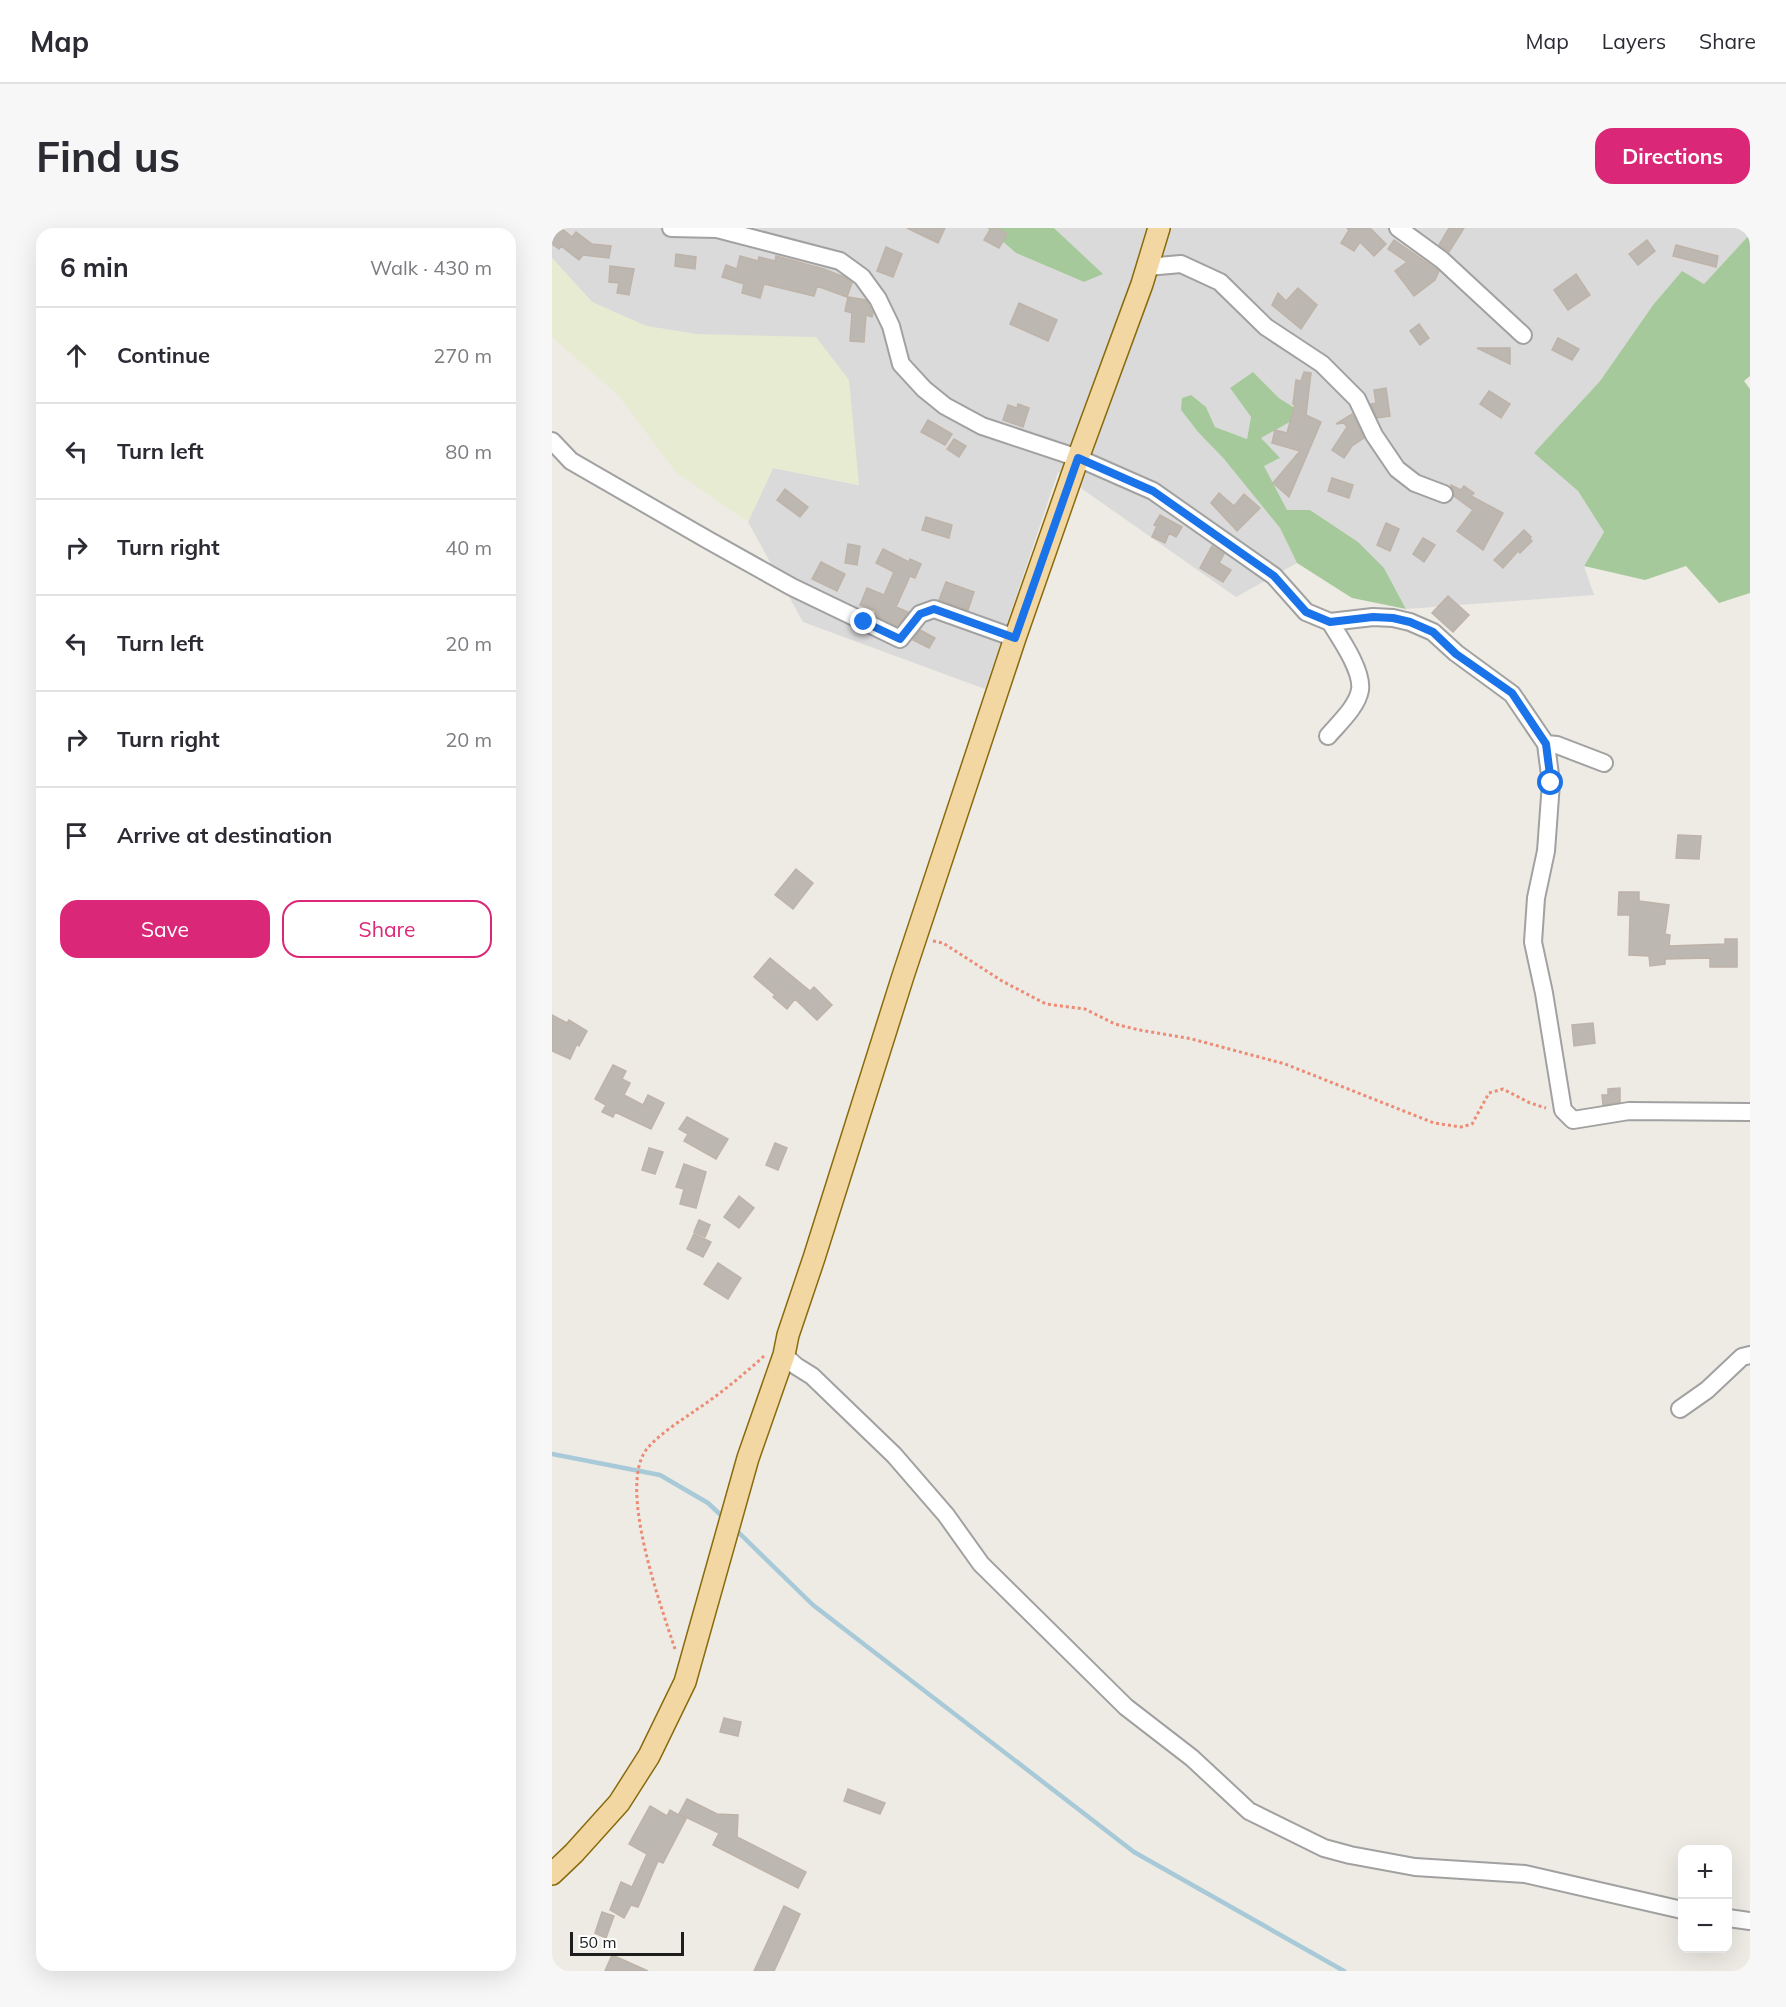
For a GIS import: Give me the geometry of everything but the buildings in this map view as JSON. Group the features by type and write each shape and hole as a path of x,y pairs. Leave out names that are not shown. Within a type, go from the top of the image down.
{"main road":[{"path":"552,1874 620,1803 649,1756 685,1682 748,1458 916,939 1015,638 1160,228"}],"street":[{"path":"671,228 717,229 840,261 862,277 878,299 891,326 901,364 924,389 945,406 982,426 1078,458 1153,491 1274,576 1306,612 1330,622 1373,617 1410,622 1433,632 1456,654 1512,693 1546,744 1551,783 1546,851 1536,898 1533,942 1544,993 1563,1110 1573,1120 1629,1111 1750,1112"},
{"path":"1398,228 1442,260 1523,336"},
{"path":"1147,267 1181,264 1220,282 1266,327 1322,364 1357,399 1374,435 1397,469 1415,483 1444,494"},
{"path":"552,441 571,461 708,540 792,586 900,639 920,614 934,609 1015,638"},
{"path":"1328,736 1352,708 1360,690 1359,672 1330,622"},
{"path":"1546,744 1557,745 1604,763"},
{"path":"786,1345 820,1383 894,1455 946,1515 981,1564 1126,1707 1192,1758 1249,1811 1324,1848 1350,1855 1415,1867 1525,1874 1678,1909"},
{"path":"1680,1409 1707,1390 1742,1357 1750,1355"},
{"path":"1732,1919 1750,1921"}],"path":[{"path":"916,939 942,943 1002,981 1046,1004 1085,1009 1115,1024 1192,1039 1285,1064 1434,1123 1461,1127 1472,1124 1489,1093 1503,1089 1530,1103 1559,1112 1563,1110"},
{"path":"675,1649 648,1565 637,1506 639,1471 645,1452 660,1436 786,1345"}],"shaded area":[{"path":"552,228 987,228 1016,253 1084,282 1102,274 1054,228 1750,228 1750,234 1704,284 1682,272 1653,305 1600,381 1535,453 1578,491 1604,532 1584,566 1594,595 1406,609 1384,568 1310,510 1287,510 1263,466 1279,459 1260,438 1304,414 1279,398 1253,372 1230,388 1251,417 1247,439 1215,427 1206,407 1181,410 1280,528 1297,563 1236,597 1058,472 985,689 803,622 748,522 773,468 858,485 696,334 646,326 592,302 552,258"}],"green space":[{"path":"987,228 1054,228 1103,274 1084,282 1016,253"},
{"path":"1750,234 1750,376 1744,381 1750,389 1750,593 1719,603 1686,566 1645,580 1584,566 1604,532 1578,491 1534,453 1600,381 1653,305 1682,271 1704,284"},
{"path":"552,258 592,302 646,326 696,334 816,337 849,380 859,485 773,468 748,522 676,472 619,396 552,337"},
{"path":"1253,372 1279,398 1304,414 1261,438 1280,458 1264,466 1287,510 1310,510 1358,542 1384,568 1406,609 1352,598 1297,563 1280,528 1181,410 1182,398 1191,395 1206,407 1215,427 1247,439 1251,417 1230,388"}],"waterway":[{"path":"552,1454 660,1475 708,1503 724,1518"},
{"path":"734,1528 813,1605 1134,1852 1344,1971"}],"route":[{"path":"864,622 900,639 920,614 934,609 1015,638 1078,458 1153,491 1196,520 1274,576 1306,612 1330,622 1373,617 1393,618 1410,622 1433,632 1456,654 1512,693 1546,744 1551,783"}]}
